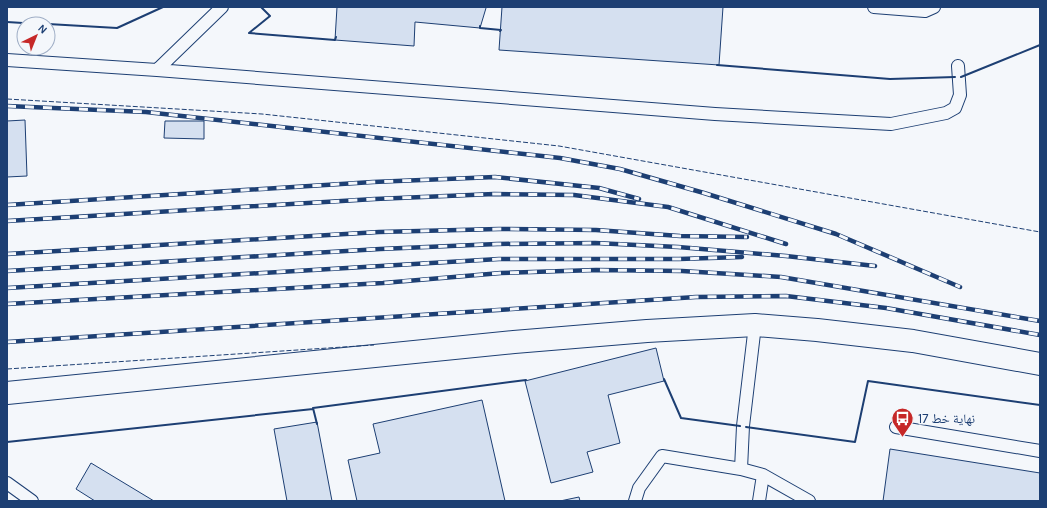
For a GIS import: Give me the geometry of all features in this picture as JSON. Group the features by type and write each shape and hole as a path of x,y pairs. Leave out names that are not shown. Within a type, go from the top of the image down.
{"street":[{"path":"7,393 514,342 647,331 755,325 817,330 913,341 1040,364"}],"lane":[{"path":"156,70 222,7"},
{"path":"874,7 925,11 934,7"},
{"path":"7,60 156,70 715,114 891,124 946,113 955,108 960,95 958,66"},
{"path":"741,469 743,426 755,325"},
{"path":"896,427 1040,451"},
{"path":"635,501 639,488 662,456 741,469 763,475 809,501"},
{"path":"759,501 763,475"},
{"path":"7,483 32,501"}],"building":[{"path":"337,7 486,8 480,28 415,22 414,46 335,40"},
{"path":"502,7 723,7 719,65 499,50"},
{"path":"25,120 27,176 7,177 7,121"},
{"path":"165,121 204,121 204,139 164,138"},
{"path":"656,348 664,381 608,395 620,443 587,452 593,472 551,483 525,381"},
{"path":"482,400 505,501 357,501 348,460 380,453 373,424"},
{"path":"317,422 332,501 287,501 274,429"},
{"path":"890,449 1040,473 1040,501 883,501"},
{"path":"91,463 154,501 95,501 76,489"},
{"path":"579,497 580,501 560,501"}],"railway":[{"path":"7,106 146,112 560,158 620,169 704,193 836,234 960,287"},
{"path":"7,205 373,182 495,177 599,188 639,199"},
{"path":"7,221 375,199 494,194 574,195 668,207 786,244"},
{"path":"7,254 379,232 499,229 596,230 680,236 747,237"},
{"path":"7,271 380,249 497,244 595,243 678,247 786,256 875,266"},
{"path":"7,288 499,259 679,259 742,257"},
{"path":"7,304 383,283 501,273 596,270 682,271 781,277 1040,321"},
{"path":"7,342 696,297 786,296 886,308 1040,335"}],"fence":[{"path":"7,99 262,114 559,146 1040,232"},
{"path":"7,369 374,345"}],"wall":[{"path":"56,24 117,28 163,7"},
{"path":"261,7 270,16 249,33 335,40 336,37"},
{"path":"7,22 16,23"},
{"path":"480,26 480,28 501,30 500,31"},
{"path":"961,77 1040,45"},
{"path":"717,65 890,79 955,77"},
{"path":"664,379 681,418 740,426"},
{"path":"317,424 313,408 526,380"},
{"path":"746,427 855,442 868,381 1040,405"},
{"path":"7,442 313,409"}],"place":[{"name":"17 نهاية خط","path":"903,438"}]}
